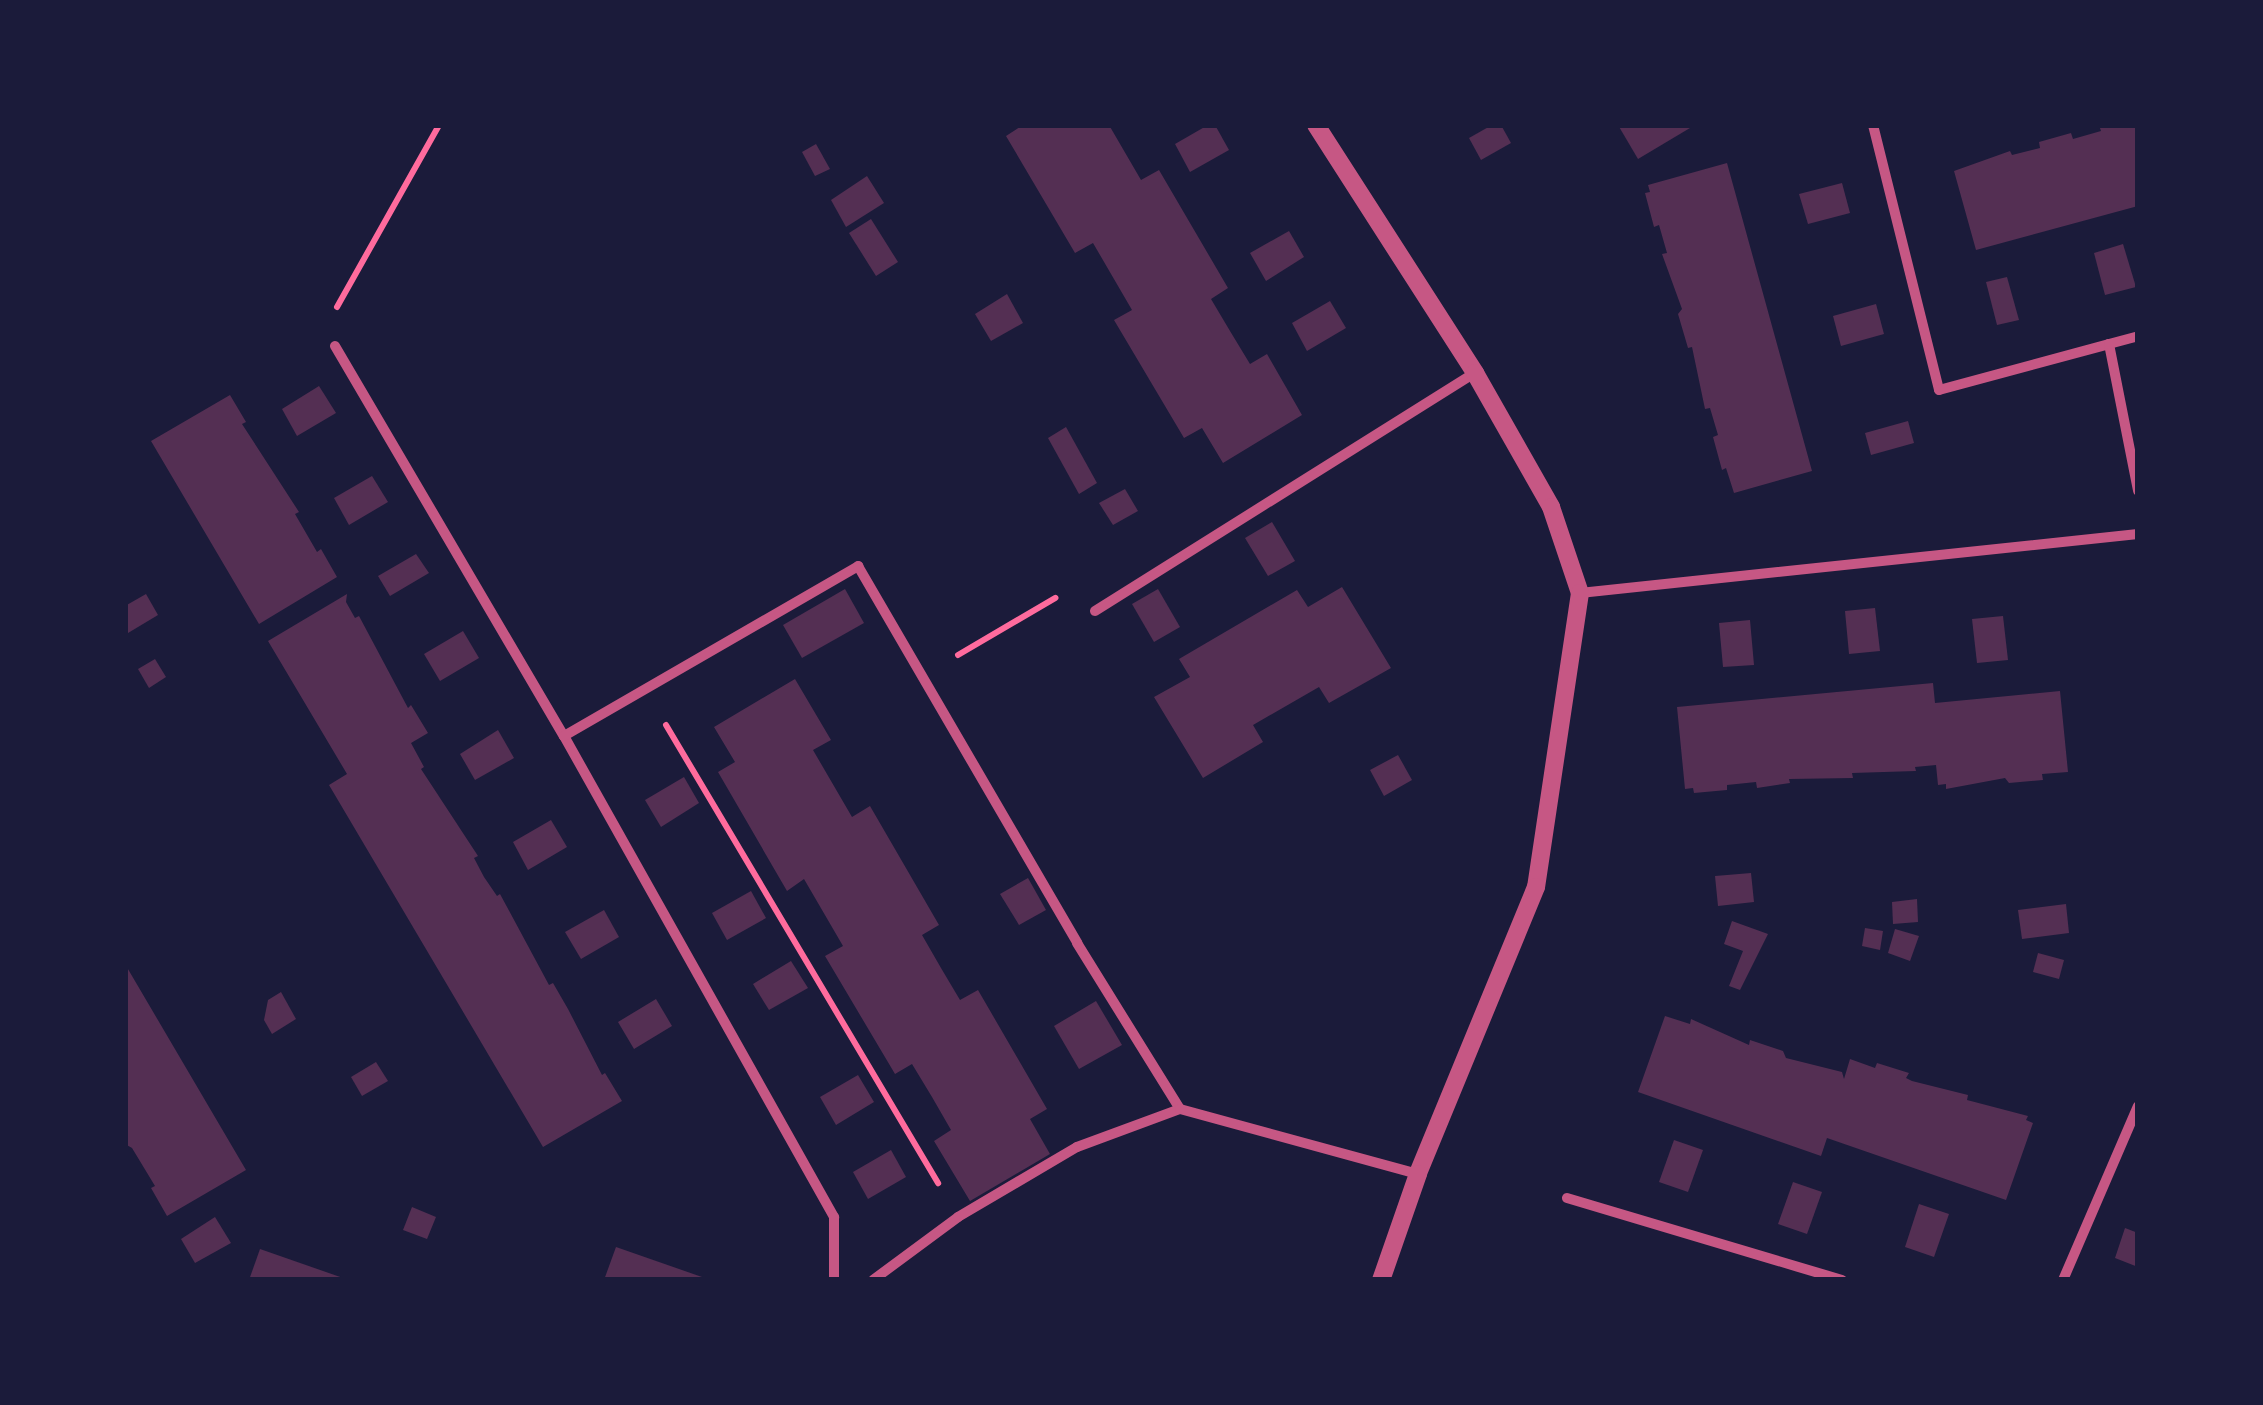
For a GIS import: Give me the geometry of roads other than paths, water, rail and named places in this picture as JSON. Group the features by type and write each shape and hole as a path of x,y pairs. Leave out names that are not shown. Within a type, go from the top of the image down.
{"street":[{"path":"1316,125 1475,374 1551,508 1580,594 1536,887 1418,1174 1381,1280"},
{"path":"1873,125 1938,390 2138,336"},
{"path":"2109,344 2138,491"},
{"path":"335,346 564,736 834,1217 834,1280"},
{"path":"1095,610 1475,374"},
{"path":"1580,594 2138,534"},
{"path":"564,736 858,566 1077,944 1180,1110"},
{"path":"2063,1280 2138,1106"},
{"path":"873,1280 958,1217 1077,1147 1180,1110 1418,1174"},
{"path":"1567,1198 1842,1280"}]}
